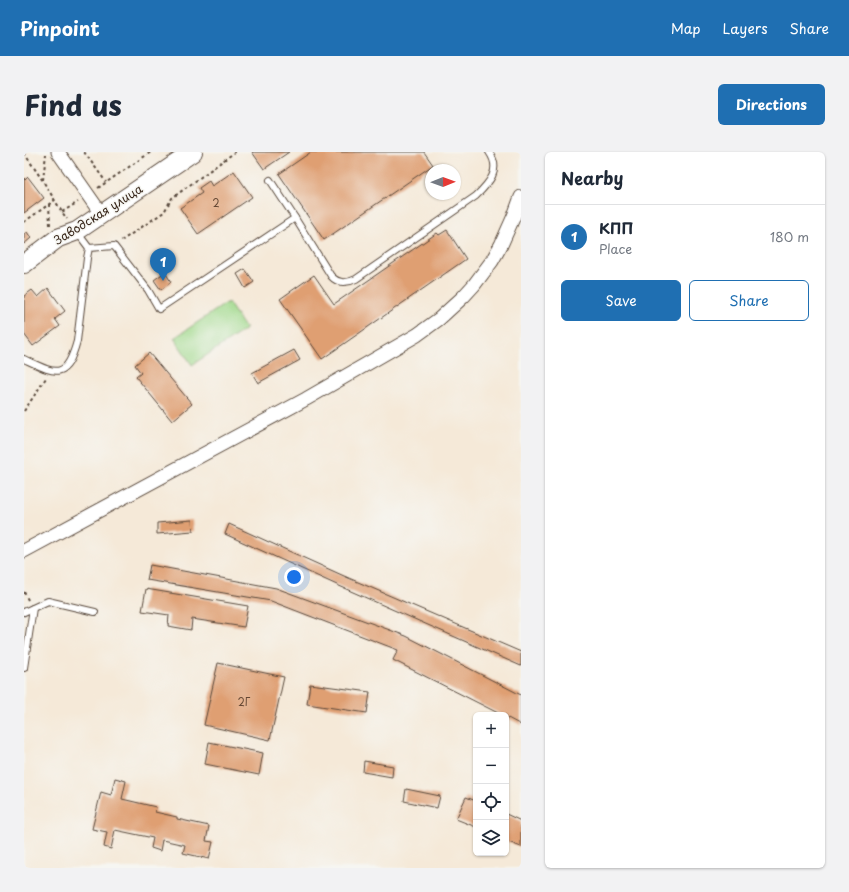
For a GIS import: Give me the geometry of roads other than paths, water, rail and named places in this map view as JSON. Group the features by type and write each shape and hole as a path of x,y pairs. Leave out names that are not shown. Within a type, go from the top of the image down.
{"street":[{"path":"58,152 102,215"},
{"name":"Заводская улица","path":"24,264 58,238 77,231 193,152"},
{"path":"24,551 306,399 416,335 433,323 463,298 492,261 512,222 521,197"}],"lane":[{"path":"270,180 331,276 340,282 346,282 356,279 476,196 487,185 494,172 494,162 489,152"},
{"path":"89,248 114,246 148,290 159,309 295,218"},
{"path":"24,359 51,371 58,371 65,369 74,351 77,341 89,248 77,231"},
{"path":"24,612 48,601 95,612"},
{"path":"24,668 32,608"}],"place":[{"name":"КПП","path":"163,281"}]}
